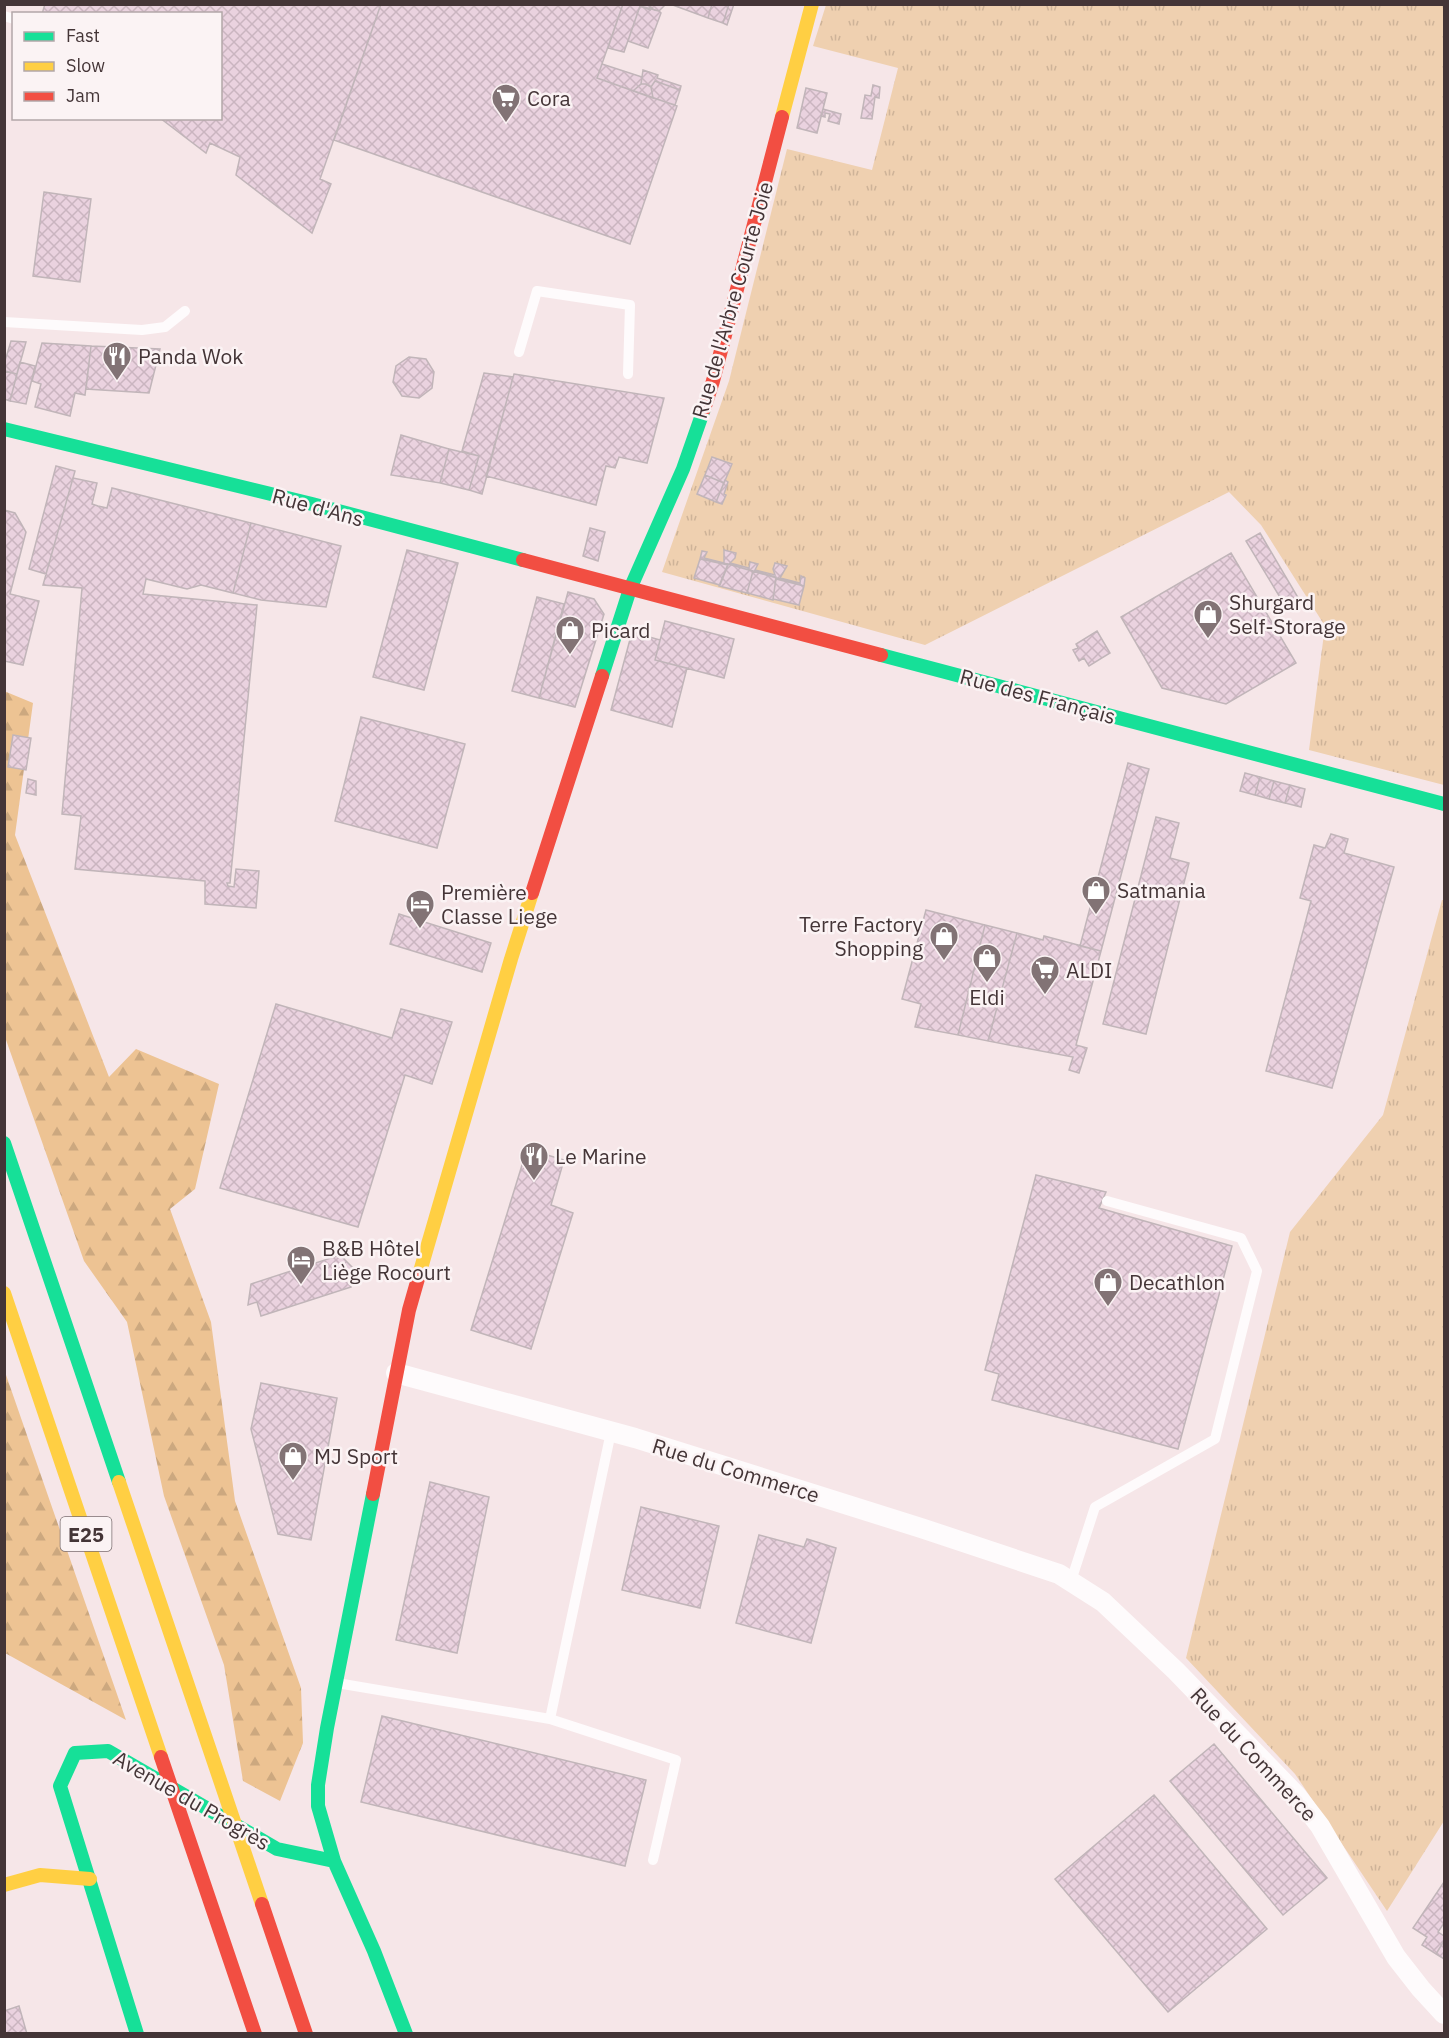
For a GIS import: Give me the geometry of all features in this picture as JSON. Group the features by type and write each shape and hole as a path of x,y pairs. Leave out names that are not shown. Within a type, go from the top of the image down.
{"main road":[{"name":"Rue de l'Arbre Courte Joie","path":"406,2034 374,1951 334,1861 318,1806 318,1785 335,1683 396,1373 409,1310 511,959 630,589 683,469 713,381 812,4"},
{"name":"Rue d'Ans","path":"4,429 312,504 630,589"},
{"name":"Rue des Français","path":"630,589 1444,804"},
{"name":"E25","path":"4,1143 306,2033"},
{"name":"E25","path":"4,1293 255,2034"},
{"name":"Avenue du Progrès","path":"137,2034 60,1786 75,1753 108,1751 277,1849 334,1861"},
{"path":"4,1885 40,1875 90,1879"}],"street":[{"name":"Rue du Commerce","path":"396,1373 611,1432 921,1528 1059,1574 1071,1581 1103,1602 1176,1671 1297,1796 1320,1826 1396,1957 1444,2014"}],"lane":[{"path":"519,352 537,291 630,305 627,374"},
{"path":"4,322 142,330 165,327 185,311"},
{"path":"1071,1581 1095,1507 1215,1439 1257,1270 1241,1238 1107,1201"},
{"path":"550,1719 611,1432"},
{"path":"335,1683 550,1719 676,1760 653,1860"}],"green space":[{"path":"826,5 1444,5 1444,785 1309,750 1325,626 1261,525 1229,492 925,645 662,572 729,381 787,149 872,170 898,68 813,46"},
{"path":"4,691 33,703 15,835 109,1077 136,1049 219,1084 195,1189 170,1209 211,1322 235,1501 301,1688 303,1743 280,1801 243,1781 224,1665 164,1496 127,1322 84,1261 5,1037"},
{"path":"1442,900 1444,900 1444,1821 1387,1911 1295,1774 1186,1658 1290,1232 1383,1115"},
{"path":"5,1372 126,1720 5,1653"}],"building":[{"path":"45,4 381,4 320,179 331,184 312,233 236,175 240,157 210,143 206,153 163,120 222,120 222,12 43,12"},
{"name":"Cora","path":"381,4 623,4 597,78 677,106 630,244 334,140"},
{"path":"623,4 648,4 650,8 650,10 640,6 624,52 608,48"},
{"path":"648,4 666,4 659,11 654,10"},
{"path":"670,4 712,4 708,18"},
{"path":"712,4 729,4 723,23 708,18"},
{"path":"729,4 734,4 727,25 723,23"},
{"path":"640,6 661,13 648,48 628,41"},
{"path":"602,64 642,77 641,84 633,91 597,78"},
{"path":"643,70 658,75 657,78 681,86 680,90 655,81 651,87 641,84"},
{"path":"655,81 680,90 675,105 653,98 651,87"},
{"path":"641,84 651,87 653,98 633,91"},
{"path":"873,85 880,87 879,98 875,97 872,119 861,118 865,95 871,96"},
{"path":"806,88 827,93 817,133 797,128"},
{"path":"823,109 841,114 839,124 828,121 830,114 825,113 825,117 821,116"},
{"path":"44,192 91,199 80,282 33,276"},
{"path":"11,341 26,342 17,374 4,371"},
{"path":"42,343 91,346 85,395 75,393 70,416 35,407 41,384 32,381"},
{"path":"91,346 160,349 149,393 86,389"},
{"path":"409,357 426,359 434,372 432,388 419,398 402,396 393,382 396,366"},
{"path":"20,362 35,366 26,404 10,401"},
{"path":"5,371 17,374 10,401 4,399"},
{"path":"484,373 513,377 482,494 469,490 479,456 462,451"},
{"path":"514,374 664,398 647,463 619,457 615,468 606,466 596,505 486,476"},
{"path":"401,435 449,449 440,483 391,475"},
{"path":"449,449 479,456 469,490 440,483"},
{"path":"712,457 732,464 724,483 705,475"},
{"path":"56,466 75,471 46,574 29,569"},
{"path":"705,475 724,483 716,502 697,494"},
{"path":"73,478 97,483 92,504 98,506 107,508 112,488 251,523 233,593 201,585 187,589 146,579 143,594 257,605 230,883 227,883 228,886 234,887 236,869 259,871 256,908 205,904 205,881 75,869 81,816 62,814 82,588 43,585"},
{"path":"725,480 728,482 722,504 716,502"},
{"path":"4,510 15,513 26,532 10,594 39,601 23,665 4,661"},
{"path":"251,523 341,546 326,607 261,600 233,593"},
{"path":"590,528 605,532 598,561 583,556"},
{"path":"1260,533 1300,601 1287,609 1246,541"},
{"path":"407,550 458,563 424,690 373,677"},
{"path":"724,550 736,553 730,563 749,568 750,562 758,564 755,570 775,575 773,569 775,563 787,566 780,578 800,583 801,576 805,578 804,586 728,564 700,559 702,551 707,552 704,558 724,563"},
{"name":"Shurgard Self-Storage","path":"1231,553 1296,663 1226,704 1162,688 1121,617"},
{"path":"700,559 728,565 720,585 694,578"},
{"path":"728,564 753,571 747,593 719,586"},
{"path":"753,571 776,577 773,600 747,593"},
{"path":"776,579 804,586 799,605 773,599"},
{"name":"Picard","path":"568,592 594,599 604,614 575,707 539,698"},
{"path":"537,597 564,604 539,698 512,691"},
{"path":"665,621 734,639 724,678 655,660"},
{"path":"1097,631 1110,653 1089,666 1084,658 1079,661 1073,650 1078,648 1076,644"},
{"path":"632,632 660,640 655,660 687,668 672,727 611,710"},
{"path":"361,717 465,744 437,848 335,821"},
{"path":"13,735 31,738 26,770 8,767"},
{"path":"1128,763 1149,769 1101,951 1080,946"},
{"path":"1245,773 1260,777 1255,795 1240,791"},
{"path":"1260,777 1274,781 1269,799 1255,795"},
{"path":"28,779 36,781 36,795 26,793"},
{"path":"1274,781 1290,785 1285,803 1269,799"},
{"path":"1290,785 1305,789 1301,807 1285,803"},
{"path":"1156,817 1179,823 1170,858 1189,863 1146,1034 1103,1024"},
{"path":"1331,834 1348,839 1344,853 1394,867 1332,1088 1266,1071 1311,901 1300,898 1314,845 1325,848"},
{"name":"Terre Factory Shopping","path":"926,910 985,925 958,1035 915,1027 921,1004 902,999"},
{"name":"Première Classe Liege","path":"399,914 491,943 482,972 390,944"},
{"name":"Eldi","path":"985,925 1017,933 988,1041 958,1035"},
{"name":"ALDI","path":"1017,933 1043,940 1044,936 1101,951 1076,1045 1087,1048 1079,1073 1069,1070 1073,1057 988,1041"},
{"path":"276,1004 392,1038 401,1009 452,1022 432,1084 405,1075 358,1227 220,1188"},
{"path":"527,1149 564,1160 551,1205 573,1213 531,1349 471,1330"},
{"name":"Decathlon","path":"1036,1175 1106,1192 1099,1208 1232,1246 1178,1449 992,1400 999,1374 985,1370"},
{"name":"B&B Hôtel Liège Rocourt","path":"340,1255 355,1270 348,1273 351,1287 261,1316 257,1302 248,1305 251,1284"},
{"name":"MJ Sport","path":"261,1383 337,1398 311,1540 278,1534 251,1429"},
{"path":"430,1482 489,1497 457,1653 396,1640"},
{"path":"641,1507 719,1526 700,1608 622,1590"},
{"path":"759,1535 804,1547 807,1539 836,1548 811,1643 736,1623"},
{"path":"382,1716 646,1780 625,1866 361,1802"},
{"path":"1214,1744 1327,1878 1283,1915 1170,1781"},
{"path":"1154,1795 1267,1929 1168,2012 1055,1879"},
{"path":"1444,1882 1444,1923 1438,1932 1444,1936 1444,1941 1436,1954 1422,1945 1427,1937 1413,1928"},
{"path":"1444,1941 1444,1959 1436,1954"},
{"path":"19,2006 27,2034 4,2034 4,2011"}],"traffic: fast":[{"path":"602,676 630,589 683,469 704,409"},
{"path":"4,429 312,504 523,560"},
{"path":"881,655 1444,804"},
{"path":"4,1143 119,1482"},
{"path":"373,1494 327,1728 318,1785 318,1806 334,1861 374,1951 406,2034"},
{"path":"137,2034 60,1786 75,1753 108,1751 277,1849 334,1861"}],"traffic: slow":[{"path":"782,117 812,4"},
{"path":"419,1275 532,893"},
{"path":"4,1293 161,1757"},
{"path":"119,1482 262,1904"},
{"path":"4,1885 40,1875 90,1879"}],"traffic: jam":[{"path":"704,409 782,117"},
{"path":"523,560 881,655"},
{"path":"532,893 602,676"},
{"path":"373,1494 409,1310 419,1275"},
{"path":"161,1757 255,2034"},
{"path":"262,1904 306,2034"}],"place":[{"name":"Cora","path":"506,124"},
{"name":"Panda Wok","path":"117,382"},
{"name":"Shurgard Self-Storage","path":"1208,640"},
{"name":"Picard","path":"570,656"},
{"name":"Satmania","path":"1096,916"},
{"name":"Première Classe Liege","path":"420,930"},
{"name":"Terre Factory Shopping","path":"944,962"},
{"name":"Eldi","path":"987,984"},
{"name":"ALDI","path":"1045,996"},
{"name":"Le Marine","path":"534,1182"},
{"name":"B&B Hôtel Liège Rocourt","path":"301,1286"},
{"name":"Decathlon","path":"1108,1308"},
{"name":"MJ Sport","path":"293,1482"}]}
